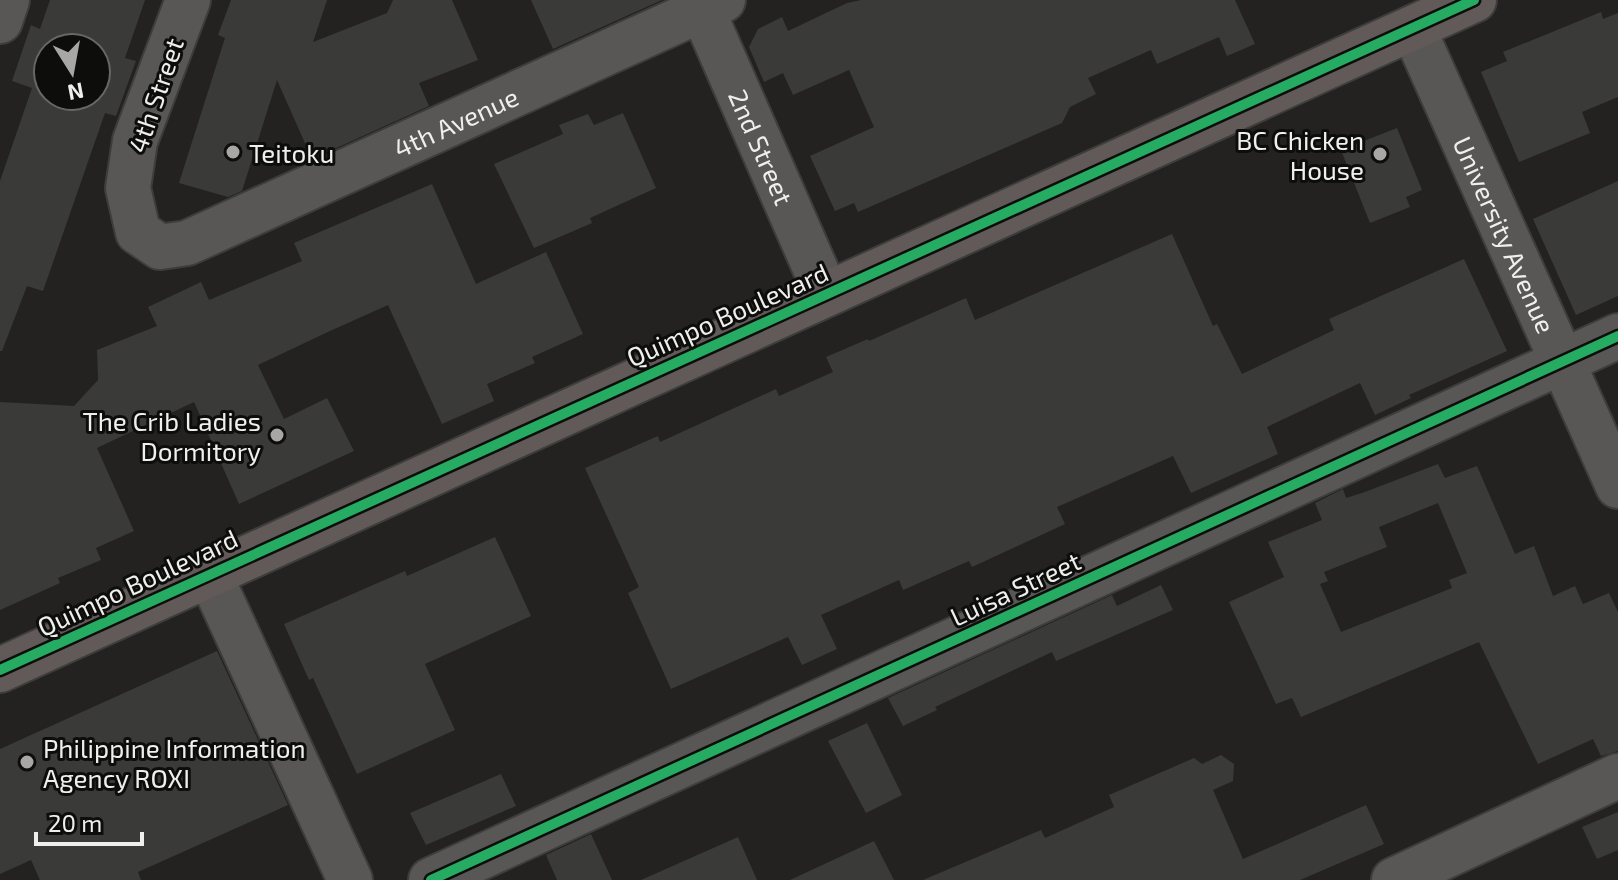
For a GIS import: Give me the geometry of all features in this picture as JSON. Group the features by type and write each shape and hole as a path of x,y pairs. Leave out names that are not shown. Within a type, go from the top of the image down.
{"main road":[{"name":"Quimpo Boulevard","path":"0,670 1474,0"}],"street":[{"path":"0,21 7,0"},
{"name":"4th Street","path":"187,243 160,247 138,232 128,188 135,141 188,0"},
{"name":"4th Avenue","path":"187,243 707,3"},
{"name":"2nd Street","path":"707,3 826,293"},
{"name":"University Avenue","path":"1413,28 1618,486"},
{"name":"Luisa Street","path":"431,880 1618,336"},
{"path":"209,573 350,880"},
{"path":"1394,880 1618,776"}],"building":[{"path":"50,0 145,0 125,58 136,61 116,116 105,113 43,291 27,286 0,351 0,181 32,88 12,81 31,25 40,29"},
{"path":"231,0 327,0 313,42 387,13 393,0 452,0 478,60 419,83 429,106 312,159 277,80 242,191 228,197 179,183 225,38 218,35"},
{"path":"531,0 662,0 553,49"},
{"path":"861,0 1235,0 1255,44 1227,56 1219,37 1157,64 1151,50 1088,78 1096,94 1070,107 1062,123 858,212 854,203 835,211 810,156 874,127 849,70 793,95 783,73 764,82 749,47 758,29 782,17 788,31 847,3"},
{"path":"1601,12 1603,19 1618,13 1618,97 1582,112 1590,133 1519,162 1481,72 1507,61 1503,52"},
{"path":"623,113 656,188 590,218 592,223 534,248 494,164 563,134 559,125 588,114 594,125"},
{"path":"1397,128 1422,190 1406,197 1410,207 1370,223 1341,150"},
{"path":"1618,181 1618,296 1576,315 1533,219"},
{"path":"432,184 476,284 546,252 583,334 532,357 535,363 487,384 494,401 442,424 388,305 258,365 284,419 327,398 354,451 239,504 194,402 97,448 134,531 96,548 101,560 58,578 60,583 0,610 0,402 74,406 98,380 97,350 157,326 148,307 201,282 209,300 302,261 294,243"},
{"path":"1172,234 1213,326 1217,324 1242,374 1334,330 1329,319 1464,259 1507,351 1409,395 1411,398 1375,415 1360,383 1267,427 1278,454 1191,493 1173,456 1057,507 1065,524 972,567 969,561 903,590 899,580 821,615 837,649 802,665 788,637 671,689 628,593 639,587 585,468 658,436 660,442 776,389 779,396 833,372 826,357 966,298 975,320"},
{"path":"1438,464 1445,478 1477,466 1515,554 1534,546 1553,596 1575,586 1583,604 1609,593 1618,612 1618,751 1601,756 1593,739 1538,764 1479,642 1301,717 1292,698 1276,704 1229,602 1284,577 1268,542 1322,520 1315,503 1343,489 1346,498","holes":["1438,503 1467,573 1449,580 1452,588 1341,632 1320,584 1328,581 1324,572 1387,547 1379,527"]},
{"path":"495,537 531,616 425,664 455,730 357,774 313,678 309,680 284,624 405,571 407,576"},
{"path":"1161,585 1173,610 1056,661 1052,652 935,707 937,710 903,726 888,698 1112,595 1117,606"},
{"path":"217,651 288,805 138,872 141,880 40,880 31,860 0,874 0,749"},
{"path":"867,723 902,795 866,813 828,741"},
{"path":"1221,755 1234,764 1233,781 1213,790 1243,859 1366,805 1384,844 1300,880 923,880 1041,830 1045,838 1114,807 1109,795 1194,758 1202,764"},
{"path":"501,774 516,806 426,845 410,813"},
{"path":"1618,812 1618,850 1597,859 1582,827"},
{"path":"591,834 612,880 557,880 546,855"},
{"path":"738,837 757,880 641,880"},
{"path":"874,841 894,880 790,880"}],"cycle path":[{"path":"0,670 1474,0"},
{"path":"431,880 1618,336"}],"place":[{"name":"Teitoku","path":"233,152"},
{"name":"BC Chicken House","path":"1380,154"},
{"name":"The Crib Ladies Dormitory","path":"277,435"},
{"name":"Philippine Information Agency ROXI","path":"27,762"}]}
